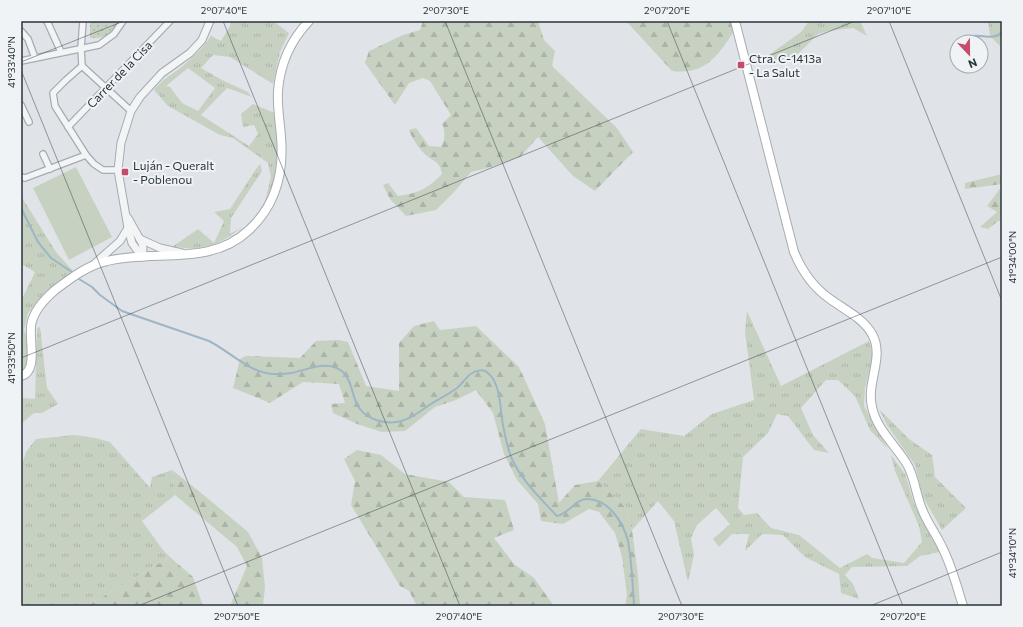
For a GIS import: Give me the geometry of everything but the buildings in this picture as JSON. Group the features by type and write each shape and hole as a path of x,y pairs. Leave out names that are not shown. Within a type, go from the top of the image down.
{"main road":[{"path":"21,376 26,375 31,365 31,326 38,308 43,301 72,278 93,266 117,259 196,254 217,249 246,233 257,222 271,202 279,182 282,165 282,138 278,97 282,65 299,32 309,21"},
{"path":"735,21 794,252 800,265 814,285 870,329 877,351 871,391 871,404 874,413 883,432 904,459 910,471 920,506 946,554 963,606"}],"street":[{"path":"47,21 61,52"},
{"path":"83,21 81,48 82,66 131,111"},
{"path":"21,61 99,45 114,34 123,21"},
{"name":"Carrer de la Cisa","path":"68,127 170,21"},
{"path":"142,257 132,243 128,228 118,170 121,143 131,111 140,97 162,73 190,53 202,40 210,21"},
{"path":"21,31 28,39 35,58"},
{"path":"82,66 53,93 55,106 86,155 94,164 103,170 118,170"},
{"path":"21,105 29,122"},
{"path":"44,154 50,170"},
{"path":"21,177 25,178 50,170 86,155"},
{"path":"126,215 144,248 142,257"},
{"path":"93,266 120,241 128,228"},
{"path":"140,239 168,250 196,254"}],"green space":[{"path":"90,21 119,21 107,35 100,38 90,38"},
{"path":"231,21 273,21 289,33 280,52 273,84 230,57 213,55 201,68 248,92 252,97 227,88 201,115 249,146 258,134 254,125 243,127 241,114 253,104 275,113 277,154 274,181 265,201 271,177 268,163 233,138 220,135 168,106 154,90 164,80 183,66 211,36 221,41 230,26","holes":["188,68 215,88 198,111 182,103 170,87 166,86"]},
{"path":"423,21 538,21 544,40 555,51 552,66 617,128 633,152 595,191 573,176 538,137 520,157 471,172 436,210 406,216 390,199 383,185 388,183 398,196 405,195 422,190 442,174 439,165 422,151 414,141 409,130 416,128 429,146 441,147 444,136 442,124 451,115 430,81 423,78 409,83 395,105 365,63 369,51 403,35 420,30"},
{"path":"626,21 732,21 734,31 716,56 702,67 693,70 672,71"},
{"path":"809,21 860,21 867,36 853,28 828,31 818,34 799,53 771,64 766,57 801,32"},
{"path":"988,21 1002,21 1002,45 1000,46 990,36"},
{"path":"260,164 262,171 231,218 230,234 242,227 221,241 203,248 194,249 172,247 198,229 214,243 224,221 214,212 230,209"},
{"path":"76,167 112,237 69,260 33,188"},
{"path":"1002,174 1002,184 965,189 965,183"},
{"path":"1002,186 1002,221 998,221 988,229 980,227 997,212 987,206"},
{"path":"21,196 56,252 74,272 43,296 28,313 24,330 26,335 28,364 24,370 21,371 21,342 23,341 23,335 21,333 21,298 23,297 35,272 21,264"},
{"path":"747,311 781,386 869,341 873,355 865,388 864,406 888,449 870,430 855,396 838,380 826,380 801,408 813,435 829,453 814,450 788,416 777,414 768,433 743,457 738,508 744,515 757,513 771,528 799,535 840,568 867,554 872,558 904,563 922,542 919,526 895,471 891,455 905,474 915,506 940,552 920,556 907,566 852,567 845,575 853,584 859,599 841,593 839,574 805,557 783,535 762,534 745,551 749,534 732,534 719,547 713,539 730,524 716,508 697,525 691,538 694,555 688,582 674,521 658,501 632,530 626,508 598,481 641,429 684,436 712,414 754,400 745,332"},
{"path":"434,321 440,330 476,326 519,367 545,424 559,503 575,485 598,481 626,508 632,530 638,575 640,606 625,606 627,595 622,557 615,533 599,512 589,509 563,524 541,521 538,504 517,480 504,454 493,413 476,390 456,400 435,407 405,431 382,432 357,424 333,413 331,404 345,403 339,384 303,382 270,403 233,388 240,359 246,356 300,358 316,341 338,340 348,342 366,386 399,391 399,343 414,326"},
{"path":"40,327 47,388 58,404 42,413 34,413 21,424 21,398 35,399 37,328"},
{"path":"879,409 909,439 932,455 935,477 966,508 942,530 923,497 915,465 887,425"},
{"path":"74,435 96,438 110,442 150,488 152,477 172,470 175,495 142,521 163,550 170,557 87,606 21,606 21,467 26,452 36,439"},
{"path":"357,450 381,455 405,474 449,482 464,497 505,500 514,530 494,538 514,564 534,578 554,606 417,606 409,591 400,586 351,505 355,481 344,459"},
{"path":"172,470 248,532 262,558 265,587 263,606 230,606 247,566 237,547 175,495"},
{"path":"170,557 193,577 203,606 87,606"}],"waterway":[{"path":"989,37 999,35 1002,32"},
{"path":"21,208 38,242 51,258 72,272"},
{"path":"79,279 92,287 100,295 122,311 209,341 248,366 264,373 291,373 318,366 331,366 337,368 348,378 354,398 361,410 376,420 389,422 402,421 415,415 454,390 472,373 480,370 485,371 492,378 498,390 507,445 511,457 525,481 557,516 561,515 579,501 586,499 601,502 608,507 618,519 626,534 628,543 634,606"}],"place":[{"name":"Ctra. C-1413a - La Salut","path":"741,65"},
{"name":"Luján - Queralt - Poblenou","path":"125,172"}]}
